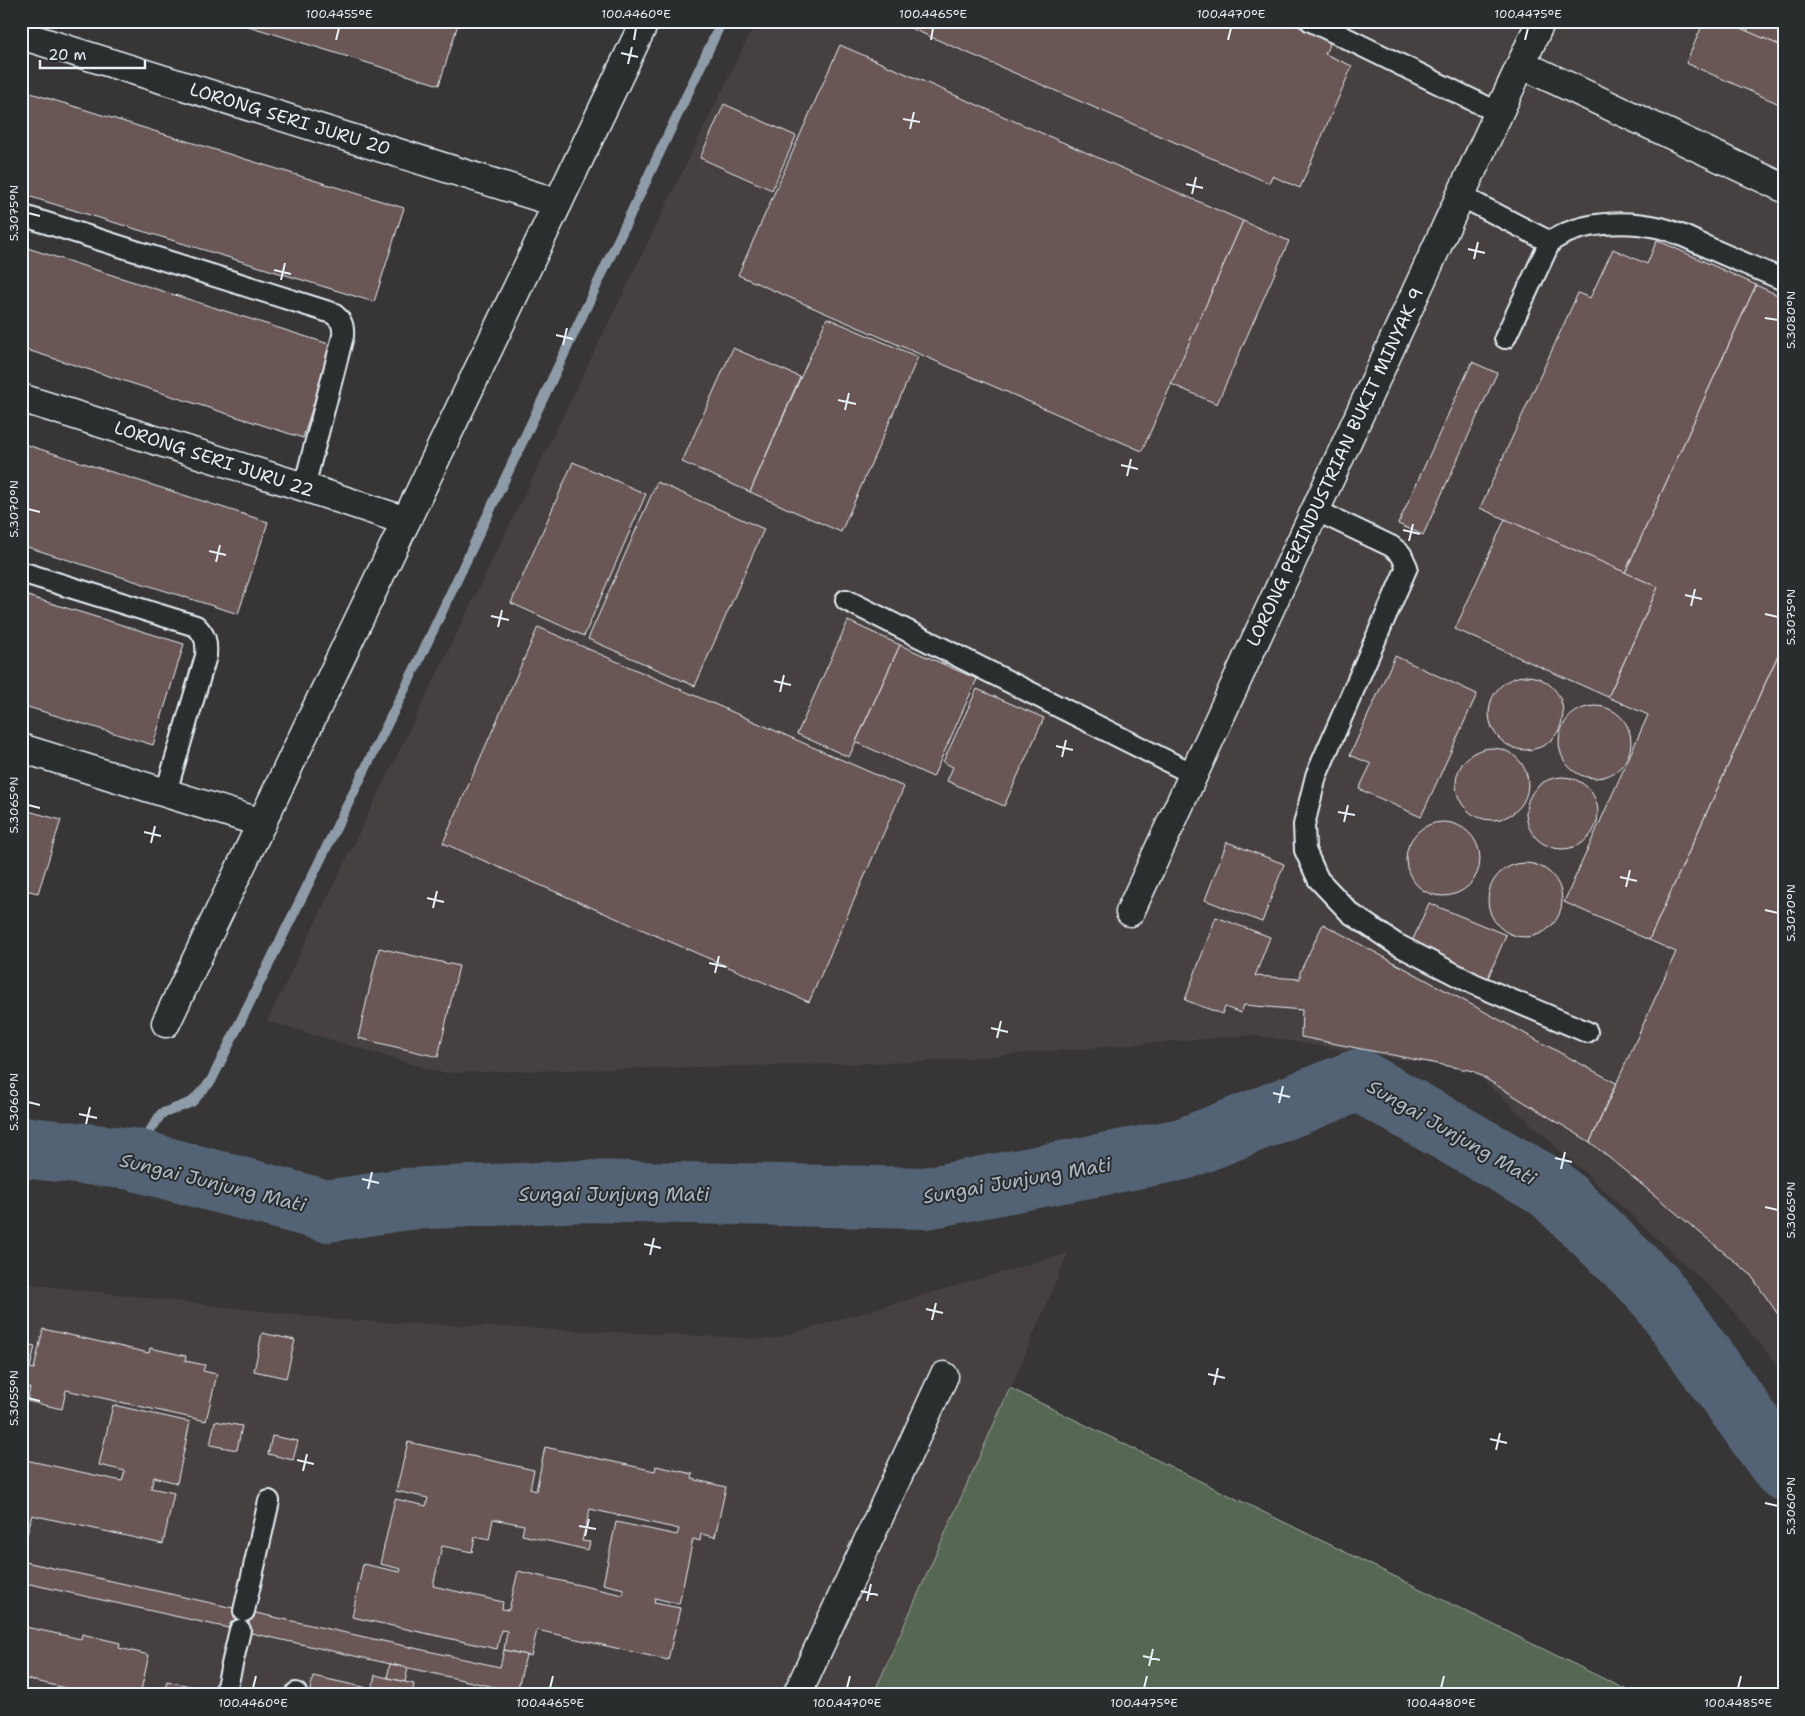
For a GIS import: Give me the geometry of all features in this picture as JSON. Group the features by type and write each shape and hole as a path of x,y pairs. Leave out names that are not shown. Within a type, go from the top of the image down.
{"street":[{"path":"166,1023 645,21"},
{"name":"LORONG PERINDUSTRIAN BUKIT MINYAK 9","path":"1130,912 1541,21"},
{"name":"LORONG SERI JURU 20","path":"21,35 558,203"},
{"path":"1522,64 1784,188"},
{"name":"LORONG SERI JURU 22","path":"21,398 406,521"},
{"path":"21,748 262,823"},
{"path":"797,1695 944,1376"}],"lane":[{"path":"1311,21 1499,113"},
{"path":"1461,196 1550,242"},
{"path":"21,215 332,313 340,318 344,328 343,336 304,487"},
{"path":"1505,338 1550,242 1574,229 1616,224 1661,228 1784,280"},
{"path":"1315,510 1391,546 1401,554 1407,567 1316,776 1308,803 1304,825 1305,850 1318,880 1350,913 1396,944 1474,984 1587,1032"},
{"path":"21,572 196,626 204,634 206,656 166,792"},
{"path":"846,600 1193,774"},
{"path":"244,1611 269,1501"},
{"path":"225,1695 240,1630"}],"shaded area":[{"path":"756,21 1784,21 1784,1373 1721,1297 1473,1071 1254,1035 917,1062 442,1073 267,1021"},
{"path":"1068,1253 1011,1388 1637,1695 21,1695 21,1283 340,1320 772,1339"}],"green space":[{"path":"1010,1388 1637,1695 873,1695"}],"building":[{"path":"232,21 459,21 439,85"},
{"path":"894,21 1286,21 1331,41 1325,54 1352,66 1300,188 1272,176 1269,183"},
{"path":"1704,21 1726,21 1784,47 1784,106 1686,63"},
{"path":"1726,21 1752,21 1747,31"},
{"path":"1752,21 1784,21 1784,47 1747,31"},
{"path":"840,45 1243,221 1142,451 738,275"},
{"path":"21,90 404,208 374,302 21,194"},
{"path":"724,104 796,136 772,190 700,158"},
{"path":"1243,221 1289,241 1217,404 1171,384"},
{"path":"1657,240 1756,285 1625,573 1480,508 1578,293 1590,298 1613,249 1647,264"},
{"path":"21,246 332,345 303,438 21,348"},
{"path":"1756,285 1784,298 1784,642 1649,940 1564,902 1648,715 1608,697 1658,587 1625,573"},
{"path":"827,318 918,357 841,532 750,492"},
{"path":"733,348 800,377 750,492 682,462"},
{"path":"1472,362 1497,373 1423,535 1398,524"},
{"path":"21,443 268,522 238,614 21,545"},
{"path":"573,462 646,494 584,636 511,603"},
{"path":"657,482 764,529 695,686 588,639"},
{"path":"1505,519 1658,587 1608,697 1455,629"},
{"path":"21,594 184,644 153,745 21,705"},
{"path":"848,621 900,645 849,757 797,734"},
{"path":"538,627 904,787 809,1002 443,843"},
{"path":"1784,642 1784,1323 1750,1274 1590,1142 1676,952 1649,940"},
{"path":"900,645 977,679 933,777 856,742"},
{"path":"1395,656 1477,694 1421,817 1359,789 1371,764 1350,755"},
{"path":"1526,676 1540,679 1552,687 1560,699 1563,713 1560,727 1552,739 1540,747 1526,750 1512,747 1500,739 1492,727 1489,713 1492,699 1500,687 1512,679"},
{"path":"977,689 1044,718 1004,806 947,781 953,767 943,762"},
{"path":"1602,706 1621,716 1629,728 1631,742 1629,756 1621,768 1609,776 1588,778 1569,768 1561,756 1559,735 1569,716 1581,708"},
{"path":"1499,748 1518,758 1526,770 1528,784 1526,798 1518,810 1506,818 1485,820 1466,810 1458,798 1456,777 1466,758 1478,750"},
{"path":"1569,777 1588,787 1596,799 1598,813 1596,827 1588,839 1576,847 1555,849 1536,839 1528,827 1526,806 1536,787 1548,779"},
{"path":"21,809 61,820 38,893 21,889"},
{"path":"1443,822 1457,825 1469,833 1477,845 1480,859 1477,873 1469,885 1457,893 1443,896 1429,893 1417,885 1409,873 1406,859 1409,845 1417,833 1429,825"},
{"path":"1227,842 1284,864 1262,922 1205,900"},
{"path":"1525,863 1539,866 1551,874 1559,886 1562,900 1559,914 1551,926 1539,934 1525,937 1511,934 1499,926 1491,914 1488,900 1491,886 1499,874 1511,866"},
{"path":"1429,903 1506,935 1488,978 1410,946"},
{"path":"1216,917 1270,937 1255,976 1300,979 1300,972 1323,924 1616,1083 1590,1142 1473,1071 1301,1037 1302,1010 1244,1005 1241,1013 1225,1007 1222,1014 1185,1000"},
{"path":"379,948 459,966 438,1057 358,1038"},
{"path":"43,1329 149,1353 150,1348 186,1356 185,1361 205,1365 203,1371 217,1374 206,1421 66,1390 62,1409 27,1401 30,1388 26,1387 21,1403 21,1343 35,1346 30,1368 34,1369"},
{"path":"262,1333 295,1340 286,1378 254,1371"},
{"path":"113,1405 190,1422 177,1483 154,1477 151,1488 174,1493 163,1544 32,1515 26,1538 21,1537 21,1459 122,1481 125,1471 99,1465"},
{"path":"215,1421 242,1426 237,1450 210,1445"},
{"path":"272,1436 298,1441 293,1460 268,1454"},
{"path":"408,1442 534,1470 530,1489 536,1491 545,1447 655,1471 656,1466 693,1474 692,1479 726,1487 715,1537 701,1534 700,1541 693,1539 679,1604 655,1598 654,1603 680,1608 668,1660 537,1630 531,1656 504,1650 507,1631 501,1630 497,1649 352,1617 363,1564 400,1572 401,1569 380,1564 395,1499 426,1506 428,1498 396,1491","holes":["590,1509 679,1529 677,1535 616,1522 603,1584 624,1589 623,1595 518,1571 509,1610 502,1609 503,1602 433,1586 442,1546 472,1552 475,1537 489,1540 493,1519 524,1525 522,1535 588,1550 590,1542 582,1541"]},
{"path":"21,1561 500,1667 504,1650 526,1655 517,1692 21,1582"},
{"path":"21,1626 81,1639 82,1634 120,1643 119,1648 149,1655 140,1695 96,1695 22,1678 21,1683"},
{"path":"390,1664 408,1668 405,1682 387,1678"},
{"path":"375,1675 414,1684 412,1695 309,1695 313,1676 372,1689"},
{"path":"167,1681 203,1689 202,1695 164,1695"}],"waterway":[{"path":"132,1159 161,1114 192,1102 211,1081 418,662 722,21"},
{"name":"Sungai Junjung Mati","path":"21,1147 132,1159 327,1211 406,1199 584,1191 926,1198 1183,1149 1358,1080 1551,1189 1654,1289 1784,1470"}]}
